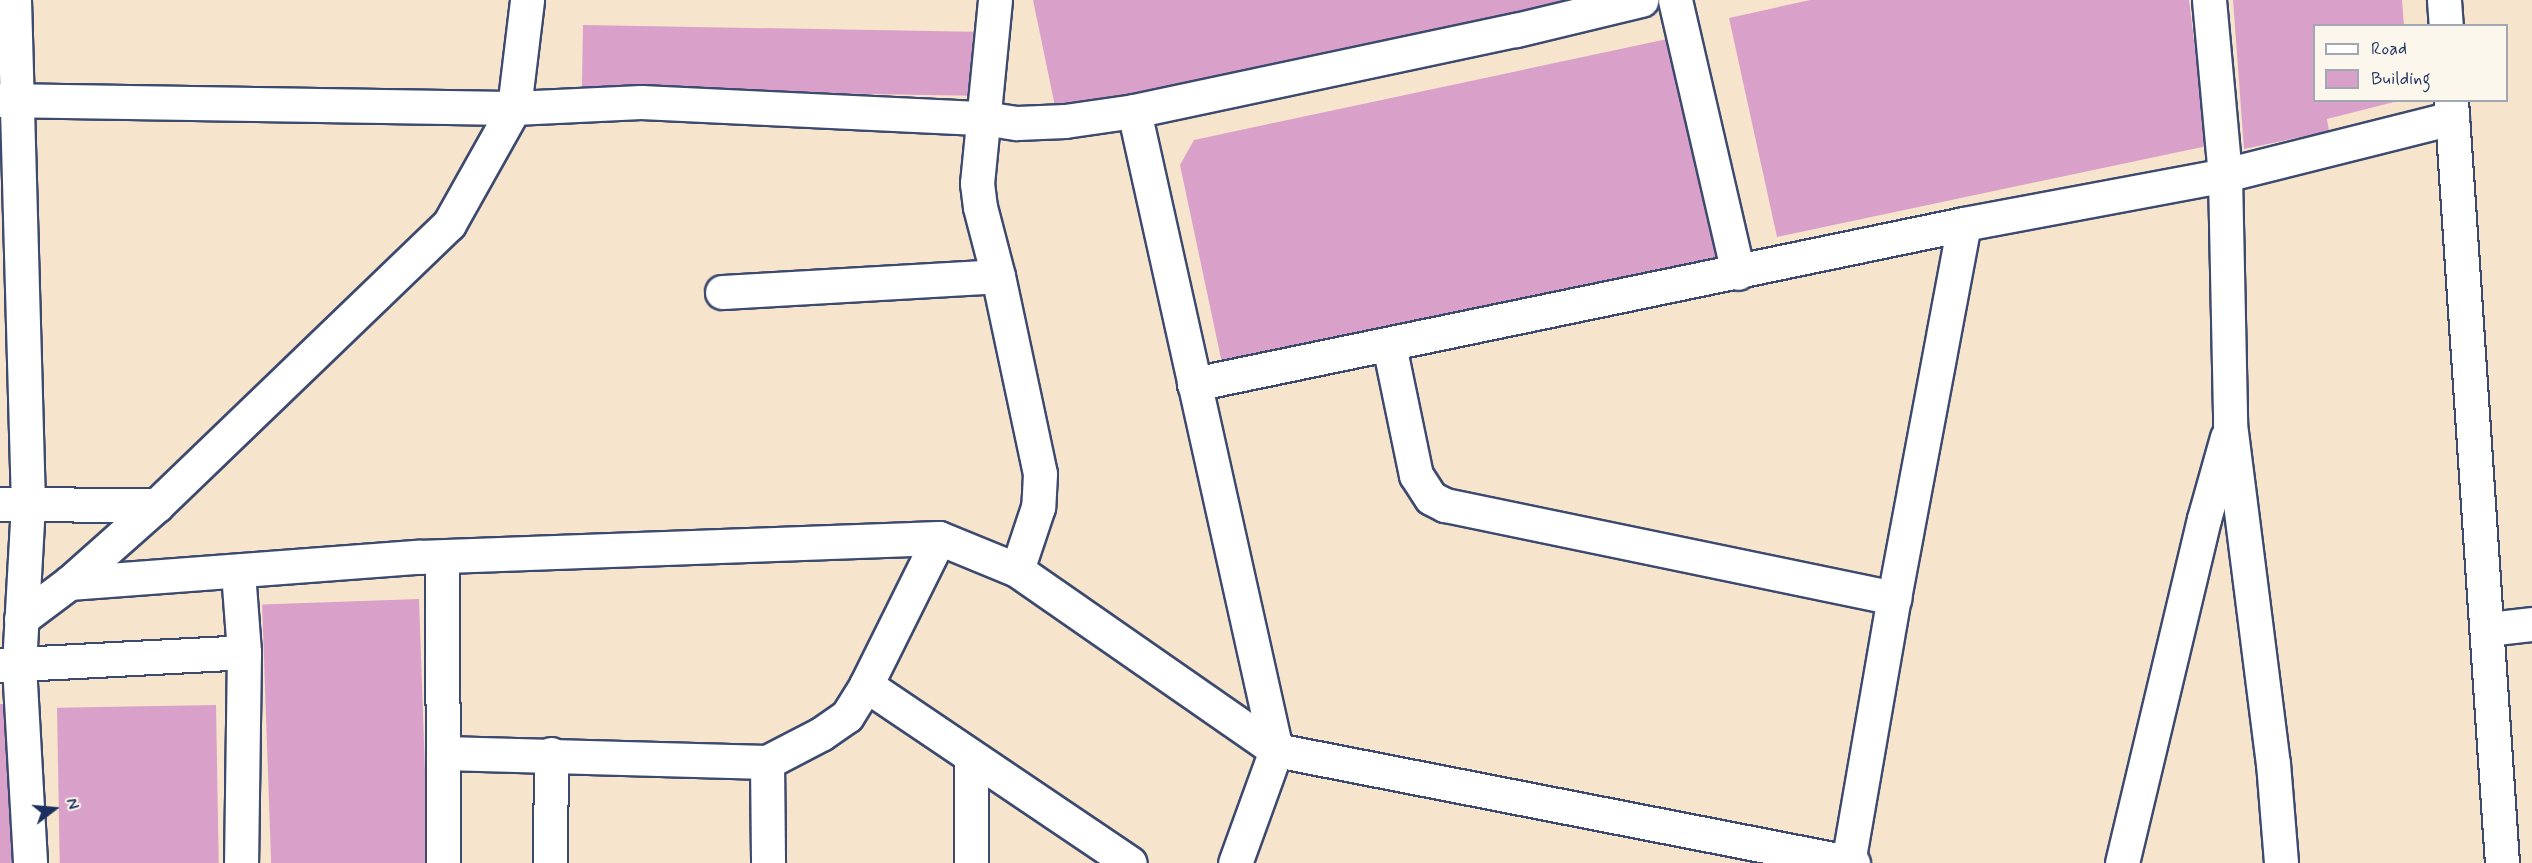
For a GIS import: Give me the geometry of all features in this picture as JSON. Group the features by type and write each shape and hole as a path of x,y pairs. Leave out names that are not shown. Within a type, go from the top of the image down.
{"street":[{"path":"14,0 9,100 11,293 14,504 21,619 10,665 30,863"},
{"path":"21,619 69,583 157,505 449,224 514,108 527,0"},
{"path":"995,0 977,183 980,207 998,276 1040,474 1038,507 1017,570"},
{"path":"9,100 514,108 641,102 984,118 1017,123 1053,122 1134,111 1516,30 1641,0"},
{"path":"1675,0 1738,273"},
{"path":"2209,0 2225,175 2230,424 2273,763 2282,863"},
{"path":"2444,0 2446,24"},
{"path":"1194,384 1738,273 1964,224 2225,175 2452,109 2502,863"},
{"path":"1134,111 1276,750 1235,863"},
{"path":"69,583 238,572 418,556 442,558 939,538 1017,570 1276,750 1850,863 1894,598 1964,224"},
{"path":"722,292 998,276"},
{"path":"1389,345 1416,475 1431,498 1445,505 1894,598"},
{"path":"2122,863 2204,519 2230,424"},
{"path":"14,504 157,505"},
{"path":"444,753 551,754 767,762 821,734 847,716 866,685 939,538"},
{"path":"442,558 443,863"},
{"path":"238,572 244,652 241,863"},
{"path":"2488,629 2532,624"},
{"path":"10,665 244,652"},
{"path":"866,685 1130,863"},
{"path":"550,863 551,754"},
{"path":"971,757 971,863"},
{"path":"767,762 768,863"}],"building":[{"path":"1033,0 1575,0 1575,1 1056,111"},
{"path":"1810,0 2189,0 2207,146 1777,237 1729,18"},
{"path":"2233,0 2402,0 2404,24 2313,24 2313,102 2394,102 2327,119 2329,131 2244,149"},
{"path":"583,25 973,32 972,96 582,89"},
{"path":"1672,38 1720,262 1223,368 1180,165 1194,140"},
{"path":"419,599 428,863 271,863 262,604"},
{"path":"0,704 11,704 14,863 0,863"},
{"path":"216,705 219,863 60,863 57,708"}]}
